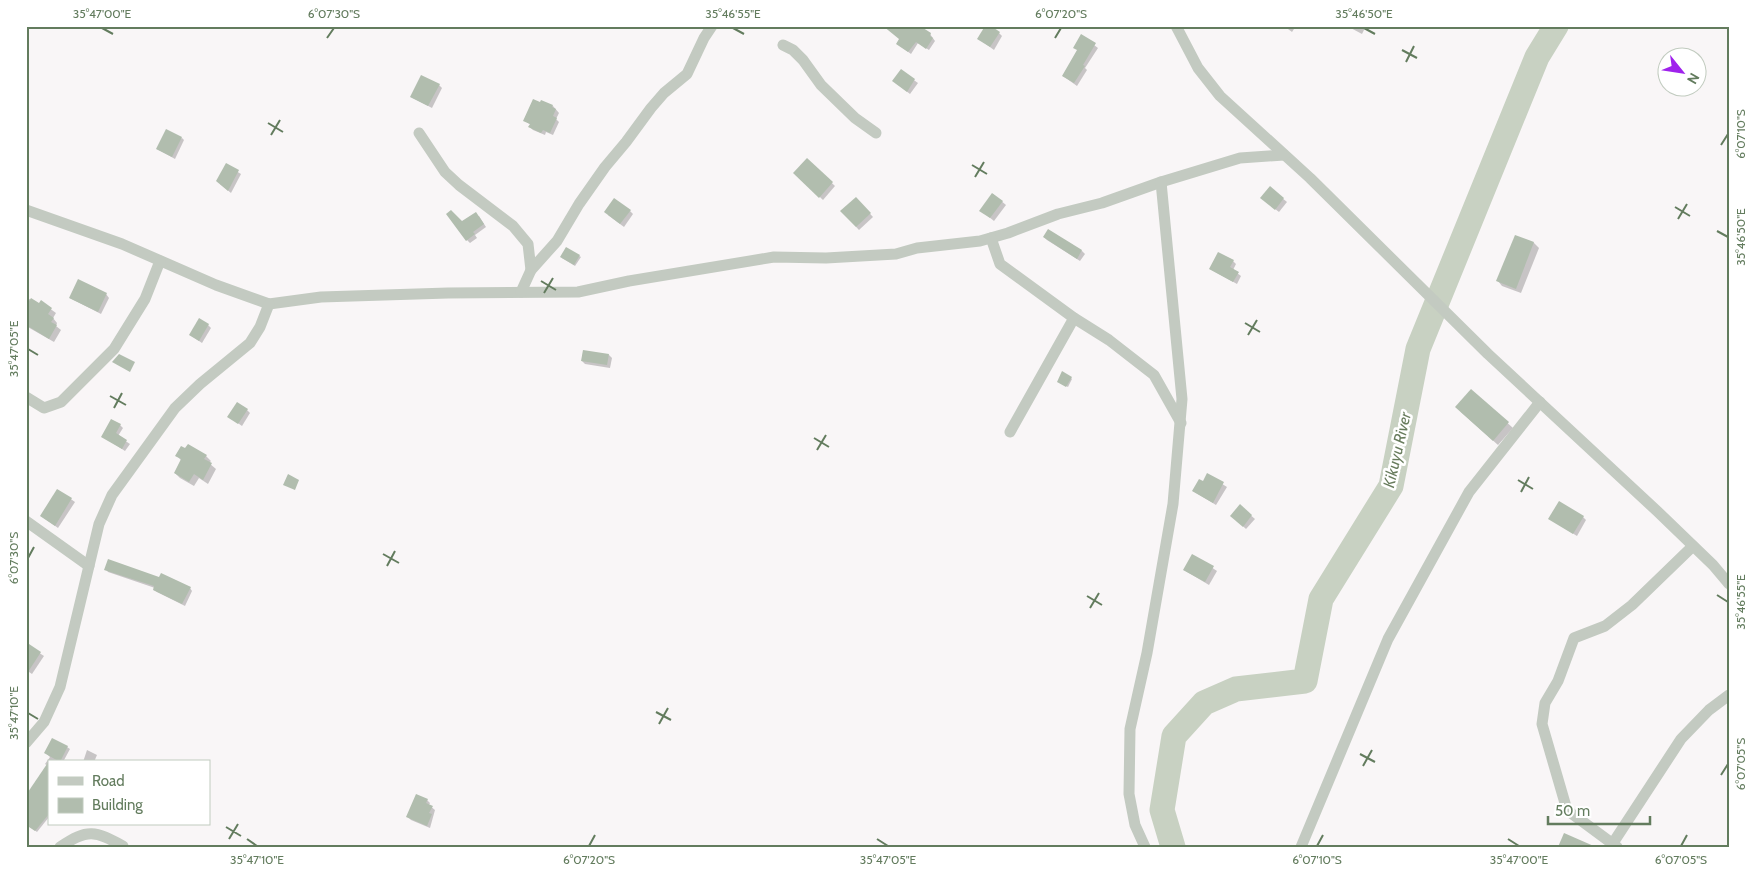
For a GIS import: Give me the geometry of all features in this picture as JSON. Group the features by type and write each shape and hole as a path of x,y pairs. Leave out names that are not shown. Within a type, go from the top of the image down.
{"street":[{"path":"521,292 531,270 557,241 578,204 650,108 664,93 687,74 704,38 712,26"},
{"path":"1176,26 1198,68 1220,96 1310,178 1488,354 1694,546 1729,584"},
{"path":"783,45 793,50 803,60 821,85 855,118 876,133"},
{"path":"418,133 445,172 513,226 528,244 531,270"},
{"path":"26,210 122,244 216,285 269,304 322,297 578,292 629,281 774,257 826,258 896,254 917,248 980,241 1058,214 1102,203 1160,182 1240,158 1284,155"},
{"path":"1145,847 1136,824 1129,794 1130,729 1157,604 1173,504 1182,399 1160,182"},
{"path":"990,238 1000,264 1074,318 1109,340 1154,375 1180,423"},
{"path":"26,397 44,408 61,402 114,349 145,299 160,261"},
{"path":"26,743 44,722 60,686 99,524 112,495 175,408 200,384 250,342 260,327 269,304"},
{"path":"1010,432 1074,318"},
{"path":"1301,847 1388,639 1469,492 1540,402"},
{"path":"26,521 89,566"},
{"path":"1694,546 1632,605 1605,626 1574,638 1558,681 1545,703 1542,724 1567,810 1615,845 1681,739 1709,710 1729,695"},
{"path":"60,847 72,838 86,833 102,835 123,846"}],"building":[{"path":"883,26 920,26 931,33 930,36 933,38 926,49 916,42 908,52 896,44 899,39"},
{"path":"985,26 991,26 1000,32 990,47 977,39"},
{"path":"1081,34 1096,43 1074,83 1062,76 1077,50 1073,48"},
{"path":"901,69 915,79 907,92 892,81"},
{"path":"421,75 440,84 428,106 410,97"},
{"path":"533,99 553,105 552,107 556,109 553,116 557,118 550,133 543,130 541,133 528,127 530,124 523,121"},
{"path":"166,129 182,137 172,157 156,149"},
{"path":"807,158 833,182 819,198 793,173"},
{"path":"226,163 239,170 228,191 216,181"},
{"path":"1270,186 1284,198 1275,210 1260,198"},
{"path":"992,193 1003,201 990,218 979,211"},
{"path":"856,197 871,213 856,227 840,211"},
{"path":"614,198 631,210 620,224 604,212"},
{"path":"451,210 462,221 476,212 484,224 473,232 475,234 466,241 446,214"},
{"path":"1048,229 1082,250 1077,259 1043,237"},
{"path":"1515,235 1534,242 1516,289 1496,281"},
{"path":"566,247 580,255 574,265 560,257"},
{"path":"1218,252 1234,260 1230,267 1239,272 1233,282 1209,269"},
{"path":"78,279 107,293 98,312 69,298"},
{"path":"31,298 39,303 41,300 52,308 48,314 54,318 51,322 57,325 49,339 26,325 26,306"},
{"path":"199,318 209,324 199,341 189,335"},
{"path":"583,350 609,354 607,365 581,361"},
{"path":"119,354 135,362 130,372 112,362"},
{"path":"1062,371 1072,377 1066,387 1057,382"},
{"path":"1471,389 1509,422 1493,441 1455,407"},
{"path":"237,402 248,409 238,424 227,417"},
{"path":"111,419 121,424 116,433 127,440 122,449 101,437"},
{"path":"188,444 207,455 204,459 212,463 203,480 194,474 189,482 174,473 181,459 175,456 181,446 185,448"},
{"path":"1207,473 1224,482 1213,503 1192,491 1199,479 1203,481"},
{"path":"288,474 299,480 295,490 283,485"},
{"path":"57,489 72,498 55,526 40,516"},
{"path":"1559,501 1584,516 1573,534 1548,519"},
{"path":"1240,504 1252,515 1243,527 1230,516"},
{"path":"1192,554 1214,566 1205,582 1183,570"},
{"path":"108,559 159,577 161,573 191,587 182,604 153,590 154,586 104,570"},
{"path":"26,642 41,652 26,675"},
{"path":"52,738 68,746 61,760 56,760 44,753"},
{"path":"48,762 48,815 35,831 26,825 26,795"},
{"path":"416,794 428,799 426,803 433,806 429,813 432,814 427,826 406,817"},
{"path":"1564,833 1596,847 1558,847"}],"waterway":[{"name":"Kikuyu River","path":"1173,847 1162,810 1174,736 1204,703 1236,689 1305,681 1321,599 1391,486 1418,349 1537,57 1556,26"}]}
